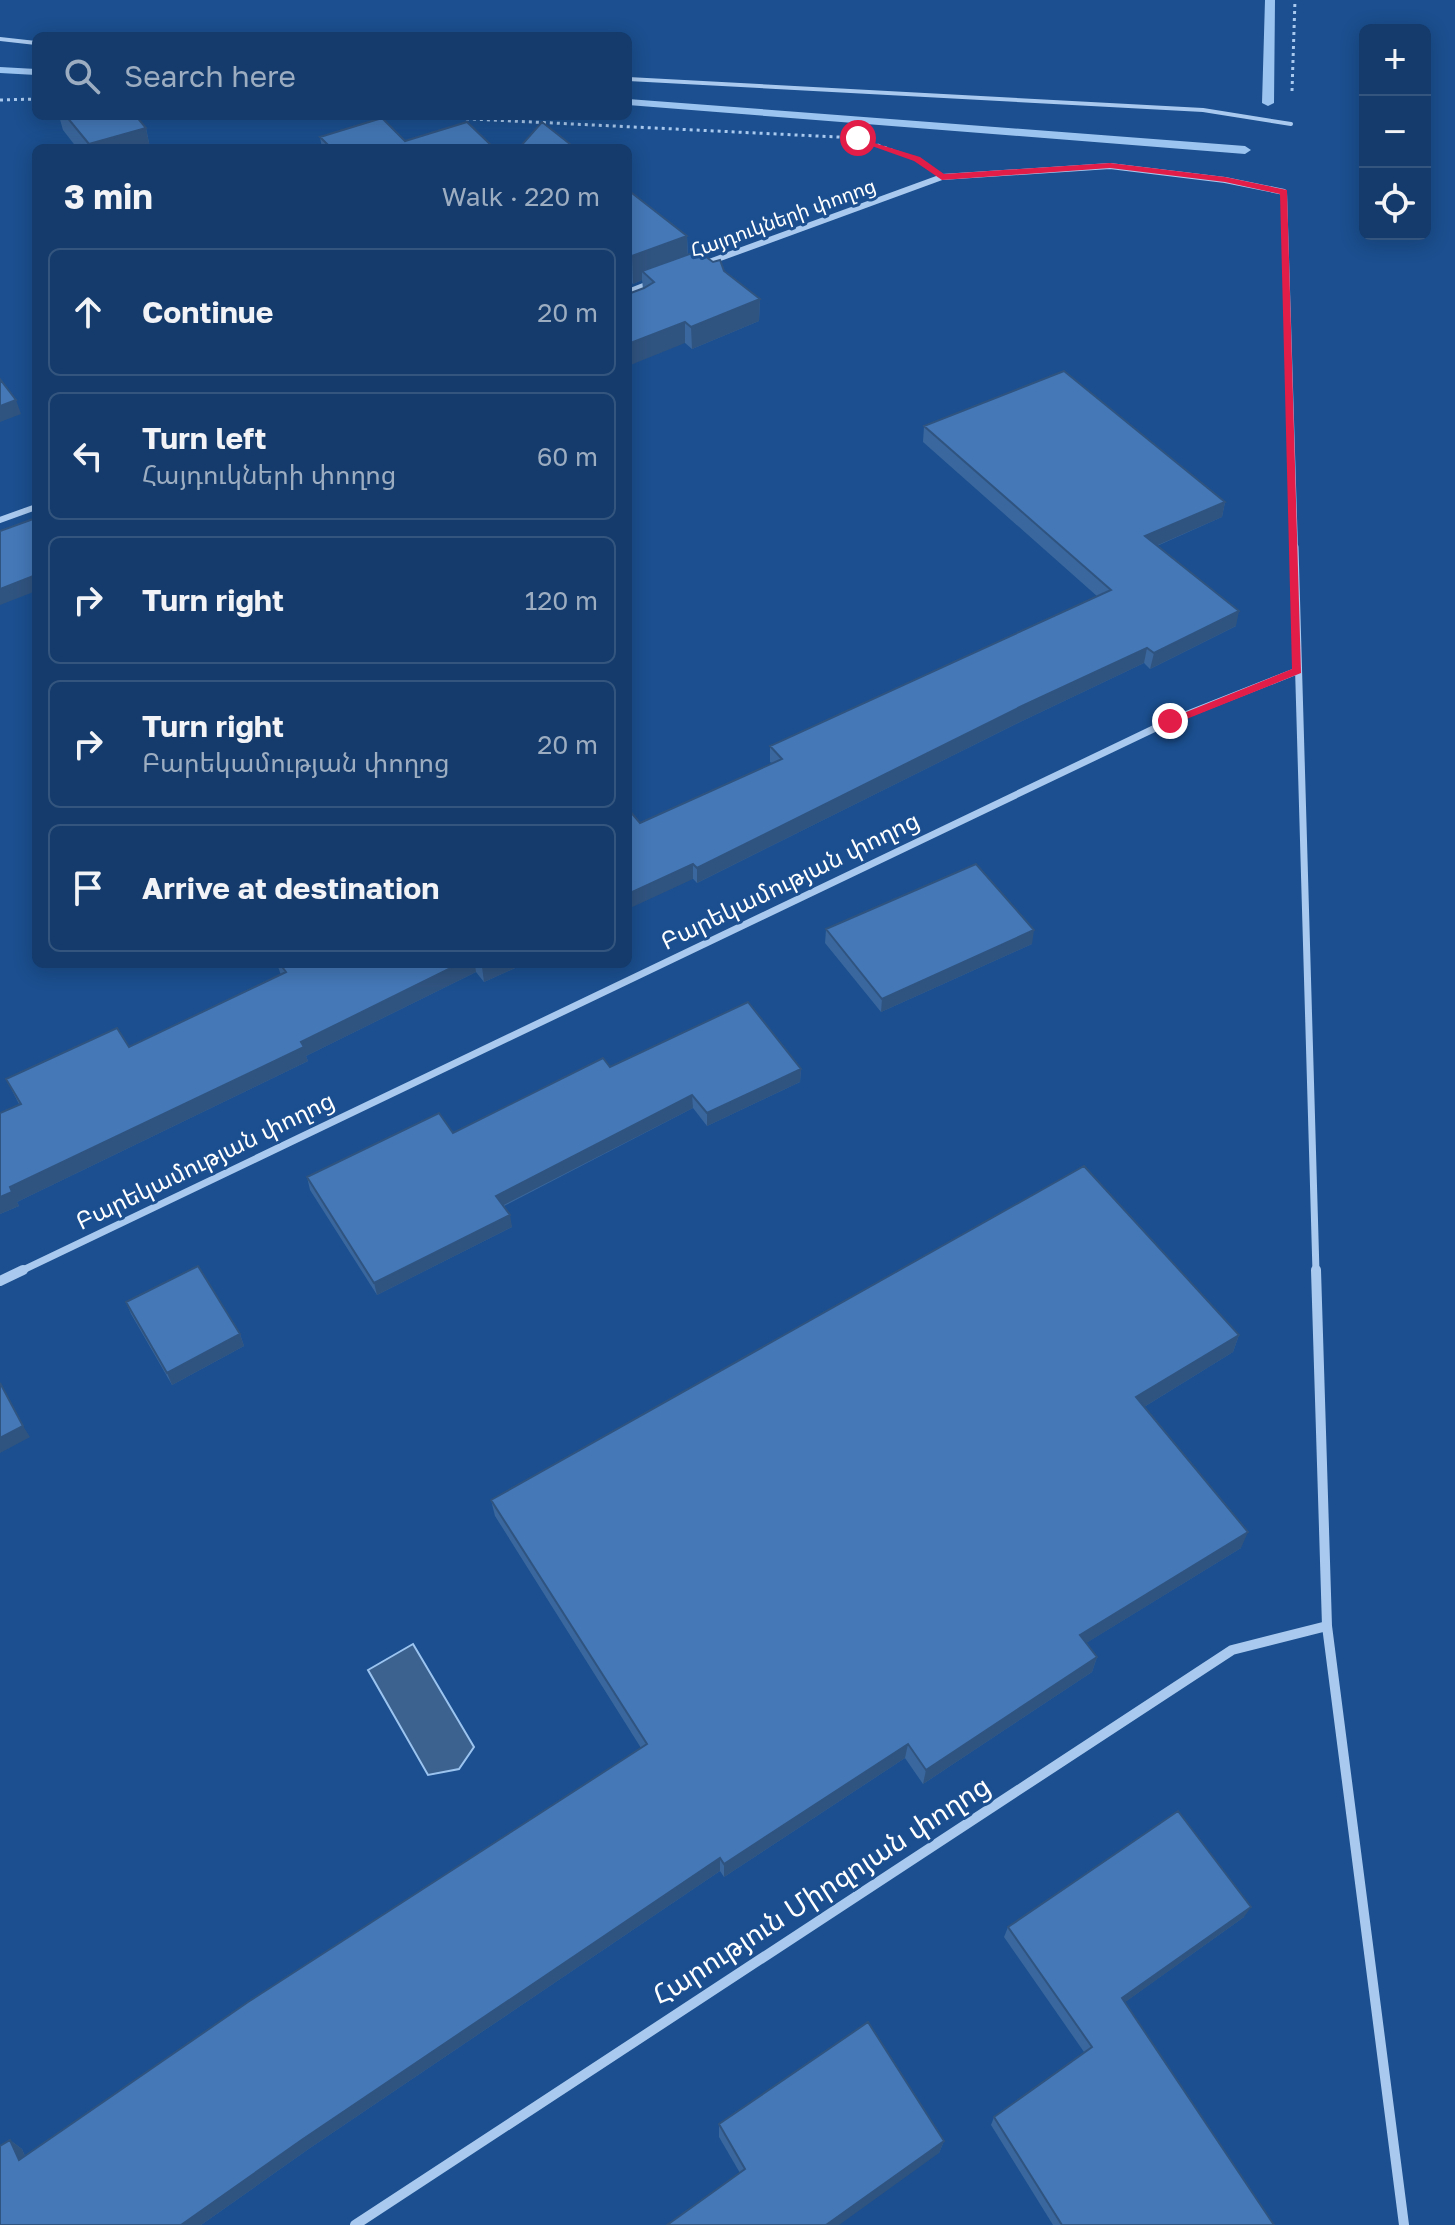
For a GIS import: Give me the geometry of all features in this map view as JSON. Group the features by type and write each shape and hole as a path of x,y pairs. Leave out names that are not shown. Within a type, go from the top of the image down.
{"street":[{"name":"Հայդուկների փողոց","path":"688,270 942,177 1110,166 1225,180 1284,192 1297,671"},
{"path":"632,291 658,281"},
{"path":"0,520 32,508"},
{"name":"Բարեկամության փողոց","path":"0,1281 1170,721 1297,671"},
{"path":"1297,671 1327,1626 1404,2225"},
{"name":"Հարություն Միրզոյան փողոց","path":"355,2225 1232,1650 1327,1626"}],"lane":[{"path":"0,39 32,43"},
{"path":"632,79 1203,110 1291,124"}],"path":[{"path":"0,100 32,99"},
{"path":"491,120 858,138 917,159 942,177"}],"water":[{"path":"413,1644 474,1747 459,1769 428,1775 368,1670"}],"building":[{"path":"69,120 139,120 146,128 89,144"},
{"path":"384,120 405,141 467,122 490,144 327,144 320,137"},
{"path":"542,122 570,144 523,144"},
{"path":"632,193 687,236 632,256"},
{"path":"698,251 713,262 720,260 724,271 760,299 691,327 685,322 632,342 632,292 654,282 642,271"},
{"path":"1064,371 1225,502 1145,536 1239,611 1154,653 1147,648 1022,706 697,868 693,864 632,892 632,814 640,823 782,759 770,746 1111,590 924,426"},
{"path":"0,379 16,400 0,406"},
{"path":"32,519 32,577 0,589 0,531"},
{"path":"976,864 1034,930 882,999 826,929"},
{"path":"283,968 451,968 301,1042 304,1047 10,1187 12,1192 0,1197 0,1113 21,1104 6,1079 117,1028 129,1047 286,972"},
{"path":"748,1002 801,1069 707,1113 692,1095 496,1196 510,1215 374,1283 307,1177 439,1113 453,1133 603,1058 610,1067"},
{"path":"1084,1166 1239,1335 1136,1397 1248,1532 1080,1635 1097,1657 926,1770 908,1744 724,1864 720,1858 303,2139 181,2225 0,2225 0,2146 10,2140 19,2160 248,2002 647,1744 491,1500"},
{"path":"198,1266 240,1334 167,1373 126,1302"},
{"path":"0,1383 23,1426 0,1438"},
{"path":"1178,1811 1251,1907 1122,1998 1274,2225 1062,2225 994,2117 1092,2047 1008,1927"},
{"path":"868,2022 944,2141 826,2225 667,2225 745,2169 719,2124"}],"waterway":[{"path":"1268,103 1270,0"},
{"path":"0,70 32,72"},
{"path":"632,102 1245,150"}],"route":[{"path":"858,138 917,159 942,177 1110,166 1225,180 1284,192 1297,671 1170,721"}]}
